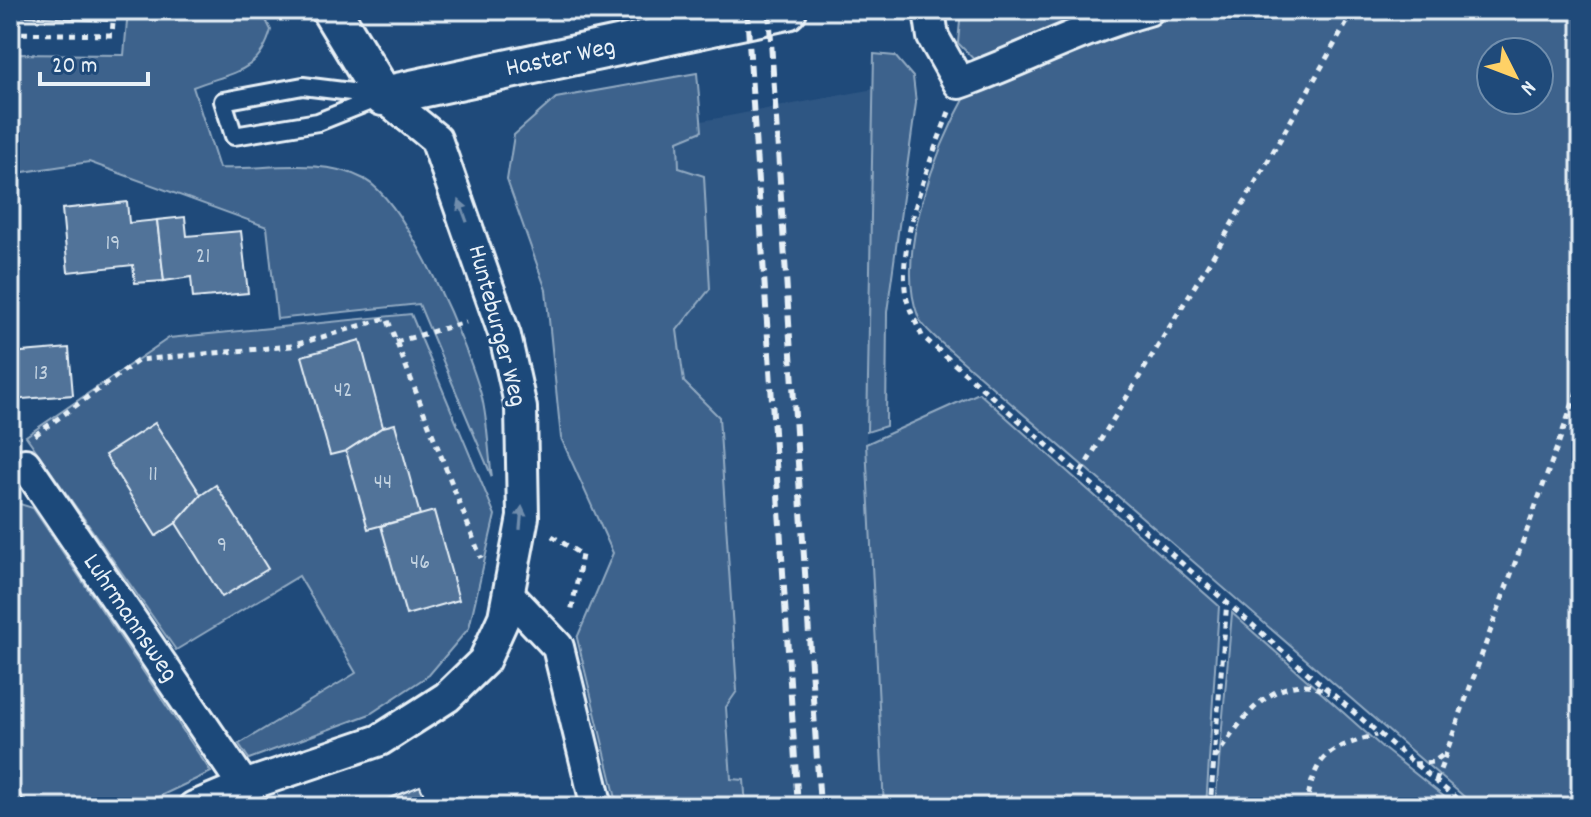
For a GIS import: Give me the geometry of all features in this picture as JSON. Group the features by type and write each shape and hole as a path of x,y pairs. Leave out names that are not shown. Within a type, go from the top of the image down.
{"street":[{"name":"Hunteburger Weg","path":"331,10 383,96 436,139 484,268 521,408 523,517 509,595"},
{"name":"Haster Weg","path":"383,96 787,10"},
{"path":"929,10 933,37 959,83 1005,67 1097,24 1148,10"},
{"name":"Luhrmannsweg","path":"17,468 244,786"},
{"path":"194,807 244,786 380,740 447,697 484,661 504,617 509,595"},
{"path":"509,595 558,647 597,807"}],"lane":[{"name":"Haster Weg","path":"303,86 383,96 318,122 234,136 223,101 303,86"}],"path":[{"path":"10,33 112,35 114,10"},
{"path":"1081,472 1221,243 1354,10"},
{"path":"959,83 929,165 905,255 906,297 922,336 1227,600 1376,735 1467,807"},
{"path":"17,468 28,440 139,360 291,346 387,318 482,559"},
{"path":"396,342 435,331"},
{"path":"1436,781 1581,381"},
{"path":"523,517 582,555 576,601 558,647"},
{"path":"1210,807 1227,600"},
{"path":"1215,759 1243,717 1271,695 1306,684 1332,694"},
{"path":"1306,807 1312,778 1333,748 1376,735"},
{"path":"1413,764 1433,762 1447,753"}],"shaded area":[{"path":"128,10 261,10 271,30 259,55 242,69 193,87 219,168 330,168 364,179 381,193 399,216 435,279 464,346 482,398 492,477 419,304 277,319 267,227 89,162 10,174 10,54 124,55"},
{"path":"961,10 1113,10 983,69 958,43"},
{"path":"1190,10 1581,10 1581,807 1476,807 926,329 919,319 912,291 911,262 922,201 932,170 968,92 1006,82 1127,27"},
{"path":"874,54 895,56 913,77 916,103 887,312 886,426 867,432"},
{"path":"697,73 702,131 678,141 679,168 704,176 710,289 677,330 684,382 719,417 737,691 726,707 731,779 744,780 746,807 618,807 577,638 613,553 561,438 546,290 507,180 514,135 556,98"},
{"path":"874,89 866,444 884,807 746,807 744,780 731,780 719,417 684,382 677,330 710,288 679,168 678,141 702,131 702,121"},
{"path":"411,314 495,515 469,628 429,675 370,714 249,759 239,744 356,673 299,576 176,650 26,436 169,338"},
{"path":"979,393 1219,606 1206,807 884,807 866,444"},
{"path":"10,501 33,508 211,772 137,807 90,807 86,799 73,807 10,807"},
{"path":"1232,613 1383,748 1457,807 1215,807"}],"building":[{"path":"24,10 108,10 107,21 23,16"},
{"path":"127,202 129,223 157,220 164,281 135,283 133,265 68,272 62,209"},
{"path":"185,217 187,236 241,231 248,293 193,298 191,277 164,281 157,220"},
{"path":"360,340 383,427 346,451 330,455 302,356"},
{"path":"69,348 73,395 10,400 10,353"},
{"path":"155,423 201,495 176,523 156,536 105,455"},
{"path":"395,424 420,515 368,529 346,451 383,427"},
{"path":"216,485 268,569 222,597 176,523 201,495"},
{"path":"434,511 459,600 406,615 381,526"},
{"path":"10,776 27,807 10,807"},
{"path":"420,786 429,807 368,807"}],"railway":[{"path":"747,10 798,807"},
{"path":"769,10 820,807"}]}
